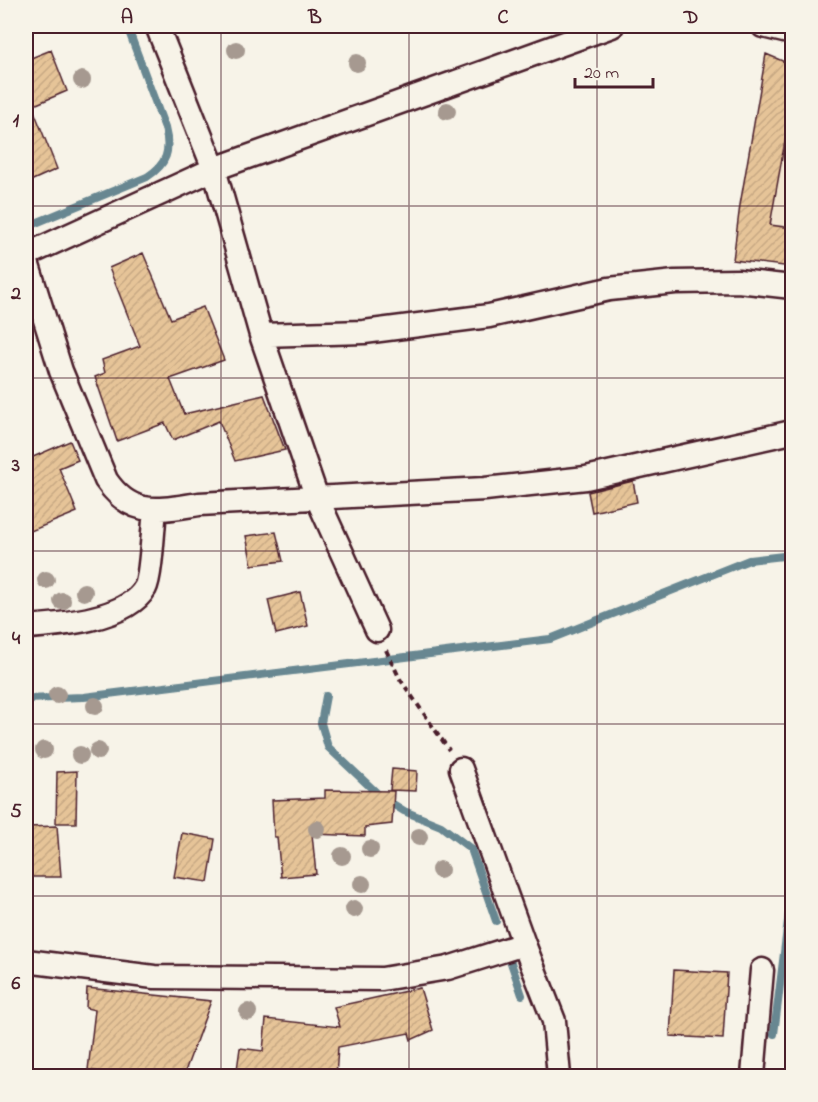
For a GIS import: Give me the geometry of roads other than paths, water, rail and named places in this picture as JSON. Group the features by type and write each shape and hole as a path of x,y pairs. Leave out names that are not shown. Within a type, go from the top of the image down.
{"street":[{"path":"157,26 214,170 261,335 317,498 377,630"},
{"path":"612,26 214,170 26,257 61,371 106,480 115,494 136,508 155,510 199,504 485,489 585,478 792,432"},
{"path":"763,26 792,33"},
{"path":"261,335 364,332 489,316 609,289 675,282 738,281 792,287"},
{"path":"26,627 63,624 97,616 132,602 146,587 155,510"},
{"path":"461,769 554,1021 559,1077"},
{"path":"26,961 154,977 382,979 448,968 524,944"},
{"path":"753,1077 762,970"}],"waterway":[{"path":"26,227 147,177 163,162 168,144 165,128 127,26"},
{"path":"26,699 84,697 550,639 749,560 792,555"},
{"path":"326,696 321,723 328,747 380,796 404,811 441,826 471,849 496,921"},
{"path":"774,1034 792,888"},
{"path":"507,951 522,995"}]}
